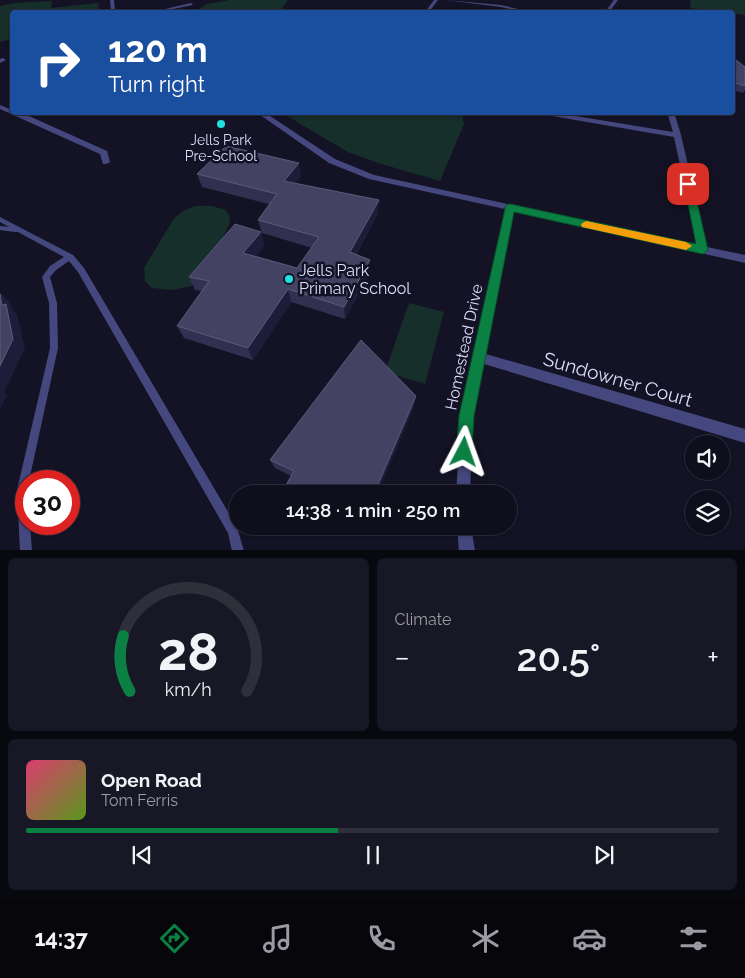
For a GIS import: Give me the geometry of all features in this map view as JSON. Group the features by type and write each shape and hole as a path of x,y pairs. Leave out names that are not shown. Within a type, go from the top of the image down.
{"street":[{"path":"447,0 519,10"},
{"path":"501,6 504,0"},
{"path":"163,10 190,4"},
{"path":"18,115 104,154 106,162"},
{"path":"263,115 332,161 372,177 745,259"},
{"path":"551,115 677,135"},
{"path":"671,115 703,250"},
{"name":"Homestead Drive","path":"463,485 467,416 510,208"},
{"name":"Sundowner Court","path":"480,358 745,436"},
{"path":"465,535 467,550"}],"lane":[{"path":"0,219 70,257 82,270 233,531 238,550"},
{"path":"0,228 22,231"},
{"path":"26,550 22,490 54,348 53,302 46,277 53,268 70,257"}],"green space":[{"path":"230,0 288,0 280,10 199,9 207,4"},
{"path":"691,0 745,0 745,15 735,14 735,10 690,8"},
{"path":"52,1 51,8 98,3 99,10 10,10 10,40 0,42 0,6"},
{"path":"285,115 462,115 464,124 440,181 348,152"},
{"path":"195,206 212,206 226,210 230,217 229,225 205,276 191,286 172,290 152,288 145,281 144,268 173,220 183,211"},
{"path":"409,303 444,312 425,384 385,372"}],"building":[{"path":"735,59 745,67 745,86 735,83"},
{"path":"226,146 299,163 284,181 379,200 350,252 370,260 344,307 288,289 248,348 177,326 209,281 189,277 235,224 261,232 243,253 297,268 319,237 258,220 277,194 197,174"},
{"path":"0,294 2,305 6,304 13,339 0,366"},
{"path":"361,340 416,396 378,485 286,485 294,471 270,460"}],"slow traffic":[{"path":"586,224 686,246"}],"place":[{"name":"Jells Park Pre-School","path":"221,124"},
{"name":"Jells Park Primary School","path":"289,279"}],"route":[{"path":"464,452 467,416 510,208 703,250 688,184"}]}
